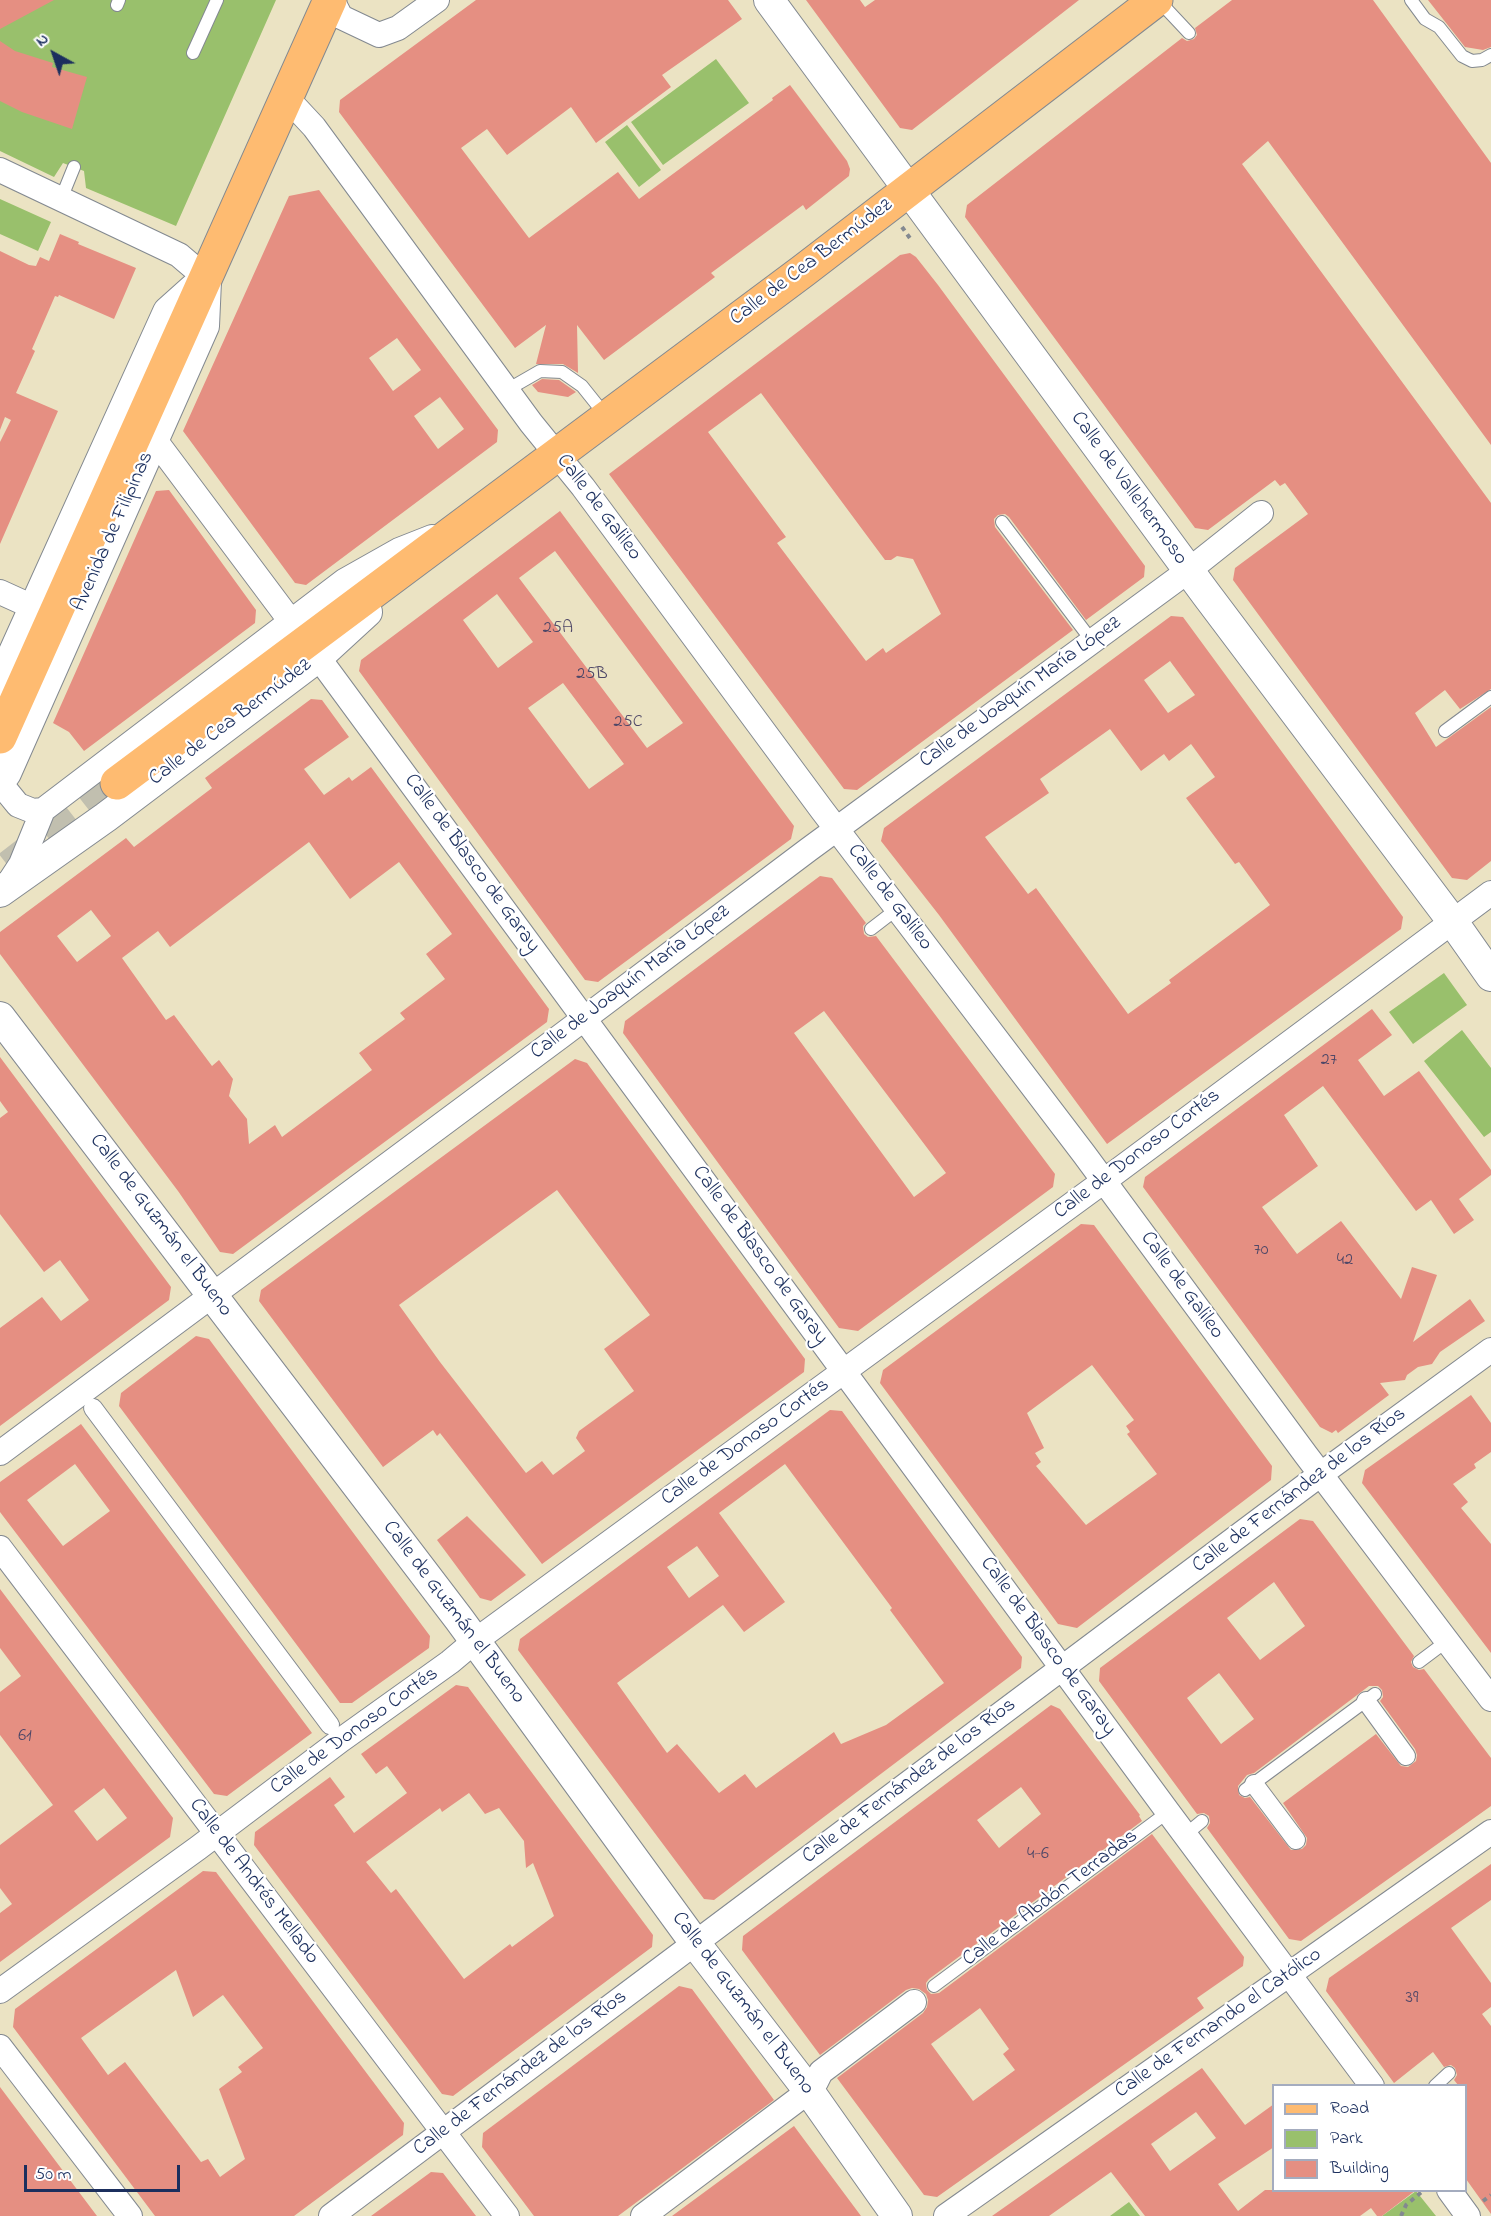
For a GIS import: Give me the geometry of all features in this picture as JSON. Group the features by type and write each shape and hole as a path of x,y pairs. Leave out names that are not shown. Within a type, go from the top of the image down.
{"main road":[{"name":"Avenida de Filipinas","path":"0,736 331,0"},
{"name":"Calle de Cea Bermúdez","path":"117,783 455,532 1157,0"}],"street":[{"path":"331,0 341,17 379,34 398,28 437,0"},
{"name":"Calle de Vallehermoso","path":"770,0 1188,571 1453,922 1491,976"},
{"name":"Calle de Galileo","path":"286,97 314,127 531,423 558,454 836,829 1104,1181 1491,1699"},
{"path":"0,170 179,255 206,278"},
{"name":"Avenida de Filipinas","path":"2,780 204,326 206,278"},
{"name":"Avenida de Filipinas","path":"0,683 168,312 206,278"},
{"path":"155,440 292,623"},
{"name":"Calle de Joaquín María López","path":"0,1453 836,829 1188,571 1262,513"},
{"name":"Calle de Cea Bermúdez","path":"3,891 21,864 43,810 292,623 344,581 399,550 455,532"},
{"name":"Calle de Cea Bermúdez","path":"3,891 106,817 318,657 455,532"},
{"path":"0,592 33,607"},
{"name":"Calle de Blasco de Garay","path":"318,657 1168,1812 1194,1828 1289,1974 1371,2084"},
{"path":"2,780 5,789 18,805 33,811 43,810"},
{"name":"Calle de Donoso Cortés","path":"0,1991 1104,1181 1491,893"},
{"name":"Calle de Guzmán el Bueno","path":"0,1017 475,1641 695,1943 809,2091 897,2216"},
{"name":"Calle de Fernández de los Ríos","path":"331,2216 1321,1474 1491,1350"},
{"name":"Calle de Donoso Cortés","path":"93,1408 330,1725"},
{"name":"Calle de Andrés Mellado","path":"0,1548 507,2216"},
{"path":"1370,1698 1406,1756"},
{"path":"1249,1787 1296,1840"},
{"name":"Calle de Fernando el Católico","path":"946,2216 1491,1832"},
{"path":"643,2216 809,2091 821,2072 914,2002"},
{"path":"0,2047 130,2216"},
{"path":"1450,2192 1468,2216"}],"lane":[{"path":"193,53 217,0"},
{"path":"1157,0 1189,33"},
{"path":"1411,0 1425,19 1439,27 1462,56 1472,61 1482,60 1491,55"},
{"path":"61,199 74,166"},
{"path":"507,390 540,371 562,372 582,386 607,417"},
{"path":"1002,522 1092,641"},
{"path":"1445,731 1491,697"},
{"path":"871,929 897,909"},
{"path":"1419,1662 1447,1641"},
{"path":"1249,1787 1370,1698"},
{"name":"Calle de Abdón Terradas","path":"934,1986 1168,1812"},
{"path":"1436,2084 1449,2073"}],"path":[{"path":"1401,2216 1406,2205 1422,2192"}],"green space":[{"path":"0,0 276,0 176,226 86,188 84,171 63,163 54,177 0,151"},
{"path":"716,59 749,103 663,165 631,122"},
{"path":"627,125 661,170 639,187 605,142"},
{"path":"0,199 51,222 38,251 0,234"},
{"path":"1444,973 1467,1005 1413,1044 1389,1012"},
{"path":"1462,1030 1491,1068 1491,1132 1484,1137 1424,1061"},
{"path":"1417,2192 1436,2216 1382,2216"},
{"path":"1129,2202 1140,2216 1110,2216"}],"building":[{"path":"0,0 54,0 0,29"},
{"path":"476,0 728,0 742,19 662,75 671,87 596,143 571,107 507,155 487,129 461,148 529,238 618,172 639,199 790,85 847,161 850,169 849,176 806,210 803,205 711,273 715,277 604,360 577,325 578,373 563,364 536,364 546,325 515,348 339,112 340,100"},
{"path":"806,0 860,0 865,7 875,0 1079,0 912,130 900,128"},
{"path":"1232,0 1373,0 1491,163 1491,445 1268,141 1242,164 1491,503 1491,689 1460,709 1445,690 1415,713 1436,747 1491,707 1491,861 1467,880 1452,878 1233,580 1235,568 1308,514 1285,483 1280,486 1275,480 1208,530 1195,528 965,217 967,205 1182,38 1187,41 1194,39 1197,35 1195,28"},
{"path":"1428,0 1491,0 1491,47 1483,50 1465,47"},
{"path":"0,41 15,51 53,63 52,67 87,77 72,129 22,112 0,101"},
{"path":"319,190 498,430 497,442 306,585 295,583 183,431 289,196","holes":["397,338 421,370 393,391 369,358","440,397 464,429 438,449 414,416"]},
{"path":"60,234 136,268 114,319 59,295 55,296 32,349 35,351 16,393 58,411 0,544 0,442 11,420 5,417 0,430 0,251 36,266 40,257 49,261"},
{"path":"910,253 916,257 938,285 1145,566 1144,577 1086,620 1009,517 1005,514 998,515 994,519 995,527 1073,630 857,790 844,789 609,474 900,255","holes":["761,393 885,560 891,560 897,556 913,559 941,614 886,653 883,648 866,661 777,543 786,537 708,432"]},
{"path":"542,379 559,380 576,392 568,397 538,392 532,385"},
{"path":"169,490 256,610 255,623 84,751 69,732 53,723 156,491"},
{"path":"560,511 794,826 791,839 598,982 585,980 359,671 361,660","holes":["555,551 683,723 647,748 519,578","497,594 533,642 498,668 463,620","563,683 624,764 589,789 528,708"]},
{"path":"1171,616 1183,617 1403,917 1401,929 1107,1144 939,915 881,841 884,828","holes":["1170,661 1195,695 1168,713 1144,680","1110,729 1141,771 1164,754 1169,761 1191,744 1215,777 1186,798 1235,864 1239,862 1270,905 1169,980 1171,983 1128,1014 1036,888 1028,894 985,837 1049,793 1040,779"]},
{"path":"311,699 322,700 349,737 304,769 324,795 349,777 352,781 371,767 549,1009 547,1022 233,1254 220,1252 178,1191 0,954 0,932 126,838 134,847 212,788 205,778","holes":["309,842 350,899 399,862 452,934 426,954 445,979 400,1013 405,1019 359,1053 372,1070 282,1137 275,1125 249,1144 247,1119 229,1096 233,1079 219,1060 212,1066 174,1015 166,1020 122,958 158,931 170,947","91,910 111,936 77,962 57,936"]},
{"path":"820,876 832,878 866,923 863,926 864,934 868,937 876,936 1055,1174 1053,1187 858,1331 839,1328 623,1033 625,1021","holes":["824,1011 946,1173 914,1197 794,1033"]},
{"path":"1372,1009 1392,1035 1358,1060 1384,1096 1419,1071 1491,1170 1491,1175 1459,1199 1474,1220 1454,1234 1431,1200 1416,1211 1323,1086 1284,1115 1318,1166 1262,1207 1297,1254 1341,1221 1401,1299 1412,1267 1437,1275 1413,1342 1470,1299 1485,1321 1440,1352 1432,1364 1418,1367 1407,1375 1405,1380 1380,1383 1389,1395 1338,1433 1336,1430 1332,1433 1320,1427 1143,1187 1145,1177"},
{"path":"0,1057 171,1287 169,1300 0,1426 0,1328 42,1297 61,1321 89,1300 60,1260 44,1272 0,1214 0,1118 8,1112 0,1101"},
{"path":"575,1059 587,1063 805,1359 804,1372 542,1564 440,1433 437,1436 433,1430 383,1467 259,1301 261,1290","holes":["557,1190 650,1315 604,1349 634,1391 579,1431 576,1438 585,1451 553,1475 542,1461 526,1473 399,1305"]},
{"path":"1081,1224 1094,1225 1272,1466 1271,1480 1077,1628 1058,1624 880,1383 883,1370","holes":["1092,1365 1134,1420 1126,1426 1130,1432 1127,1434 1157,1474 1086,1525 1036,1466 1041,1462 1035,1453 1044,1448 1027,1413"]},
{"path":"196,1336 209,1339 430,1636 429,1648 352,1703 340,1703 119,1406 121,1393"},
{"path":"1471,1395 1491,1423 1491,1452 1474,1464 1476,1468 1453,1484 1468,1502 1461,1508 1491,1544 1491,1653 1362,1483 1365,1470"},
{"path":"830,1410 842,1411 1022,1657 1021,1668 714,1900 704,1899 518,1650 520,1639","holes":["785,1464 892,1608 890,1610 944,1683 886,1725 841,1744 834,1732 756,1788 745,1774 719,1793 677,1744 667,1753 617,1683 723,1605 744,1632 785,1602 719,1513","697,1546 719,1576 689,1598 667,1567"]},
{"path":"81,1424 312,1733 227,1796 214,1794 0,1512 0,1482","holes":["75,1464 110,1511 63,1546 27,1500"]},
{"path":"467,1516 526,1575 491,1601 480,1598 437,1540"},
{"path":"1300,1519 1313,1521 1414,1656 1411,1662 1413,1667 1419,1670 1424,1669 1491,1758 1491,1806 1301,1941 1289,1939 1207,1828 1210,1823 1209,1816 1204,1813 1197,1814 1099,1681 1100,1668","holes":["1274,1582 1305,1626 1260,1660 1227,1618","1219,1673 1254,1719 1221,1744 1187,1698","1369,1686 1378,1686 1382,1690 1383,1697 1380,1701 1417,1755 1416,1761 1408,1767 1401,1766 1376,1734 1283,1803 1307,1838 1306,1845 1302,1849 1291,1850 1250,1797 1245,1798 1239,1795 1238,1786 1247,1775 1254,1773"]},
{"path":"0,1589 173,1818 170,1837 0,1962 0,1913 12,1904 0,1888 0,1845 53,1805 0,1735 0,1692 21,1676 0,1648","holes":["104,1788 127,1818 97,1841 74,1811"]},
{"path":"456,1685 468,1687 653,1935 652,1947 453,2096 442,2094 254,1845 255,1832 330,1777 345,1797 334,1805 354,1833 407,1793 387,1766 376,1774 361,1754","holes":["469,1793 485,1814 499,1808 524,1841 526,1868 533,1863 554,1916 512,1947 510,1944 464,1979 396,1889 391,1893 366,1862 440,1808 442,1812"]},
{"path":"1051,1705 1060,1709 1140,1815 1142,1821 929,1979 926,1983 927,1990 931,1994 939,1993 1152,1834 1244,1957 1243,1966 1197,1998 1204,2008 937,2197 924,2195 837,2078 923,2013 927,2007 926,1994 919,1989 906,1990 820,2055 742,1950 743,1936","holes":["1021,1787 1041,1814 999,1848 977,1820","980,2008 1009,2049 1003,2054 1015,2070 973,2101 931,2044"]},
{"path":"1491,1864 1491,1900 1451,1928 1491,1983 1491,2007 1482,2014 1491,2026 1491,2214 1467,2180 1467,2084 1457,2084 1454,2080 1457,2075 1455,2068 1451,2065 1444,2067 1433,2052 1394,2083 1326,1991 1329,1978"},
{"path":"203,1871 216,1872 404,2123 403,2135 294,2216 155,2216 13,2027 15,2009","holes":["176,1970 193,2017 223,1995 263,2048 238,2067 242,2072 219,2089 245,2159 220,2177 208,2159 201,2162 125,2062 108,2075 81,2038"]},
{"path":"679,1986 692,1989 774,2100 618,2216 534,2216 482,2147 483,2133"},
{"path":"1202,2068 1245,2125 1272,2105 1272,2148 1218,2184 1238,2211 1265,2190 1272,2190 1272,2192 1413,2192 1382,2216 1377,2216 1371,2208 1360,2216 1145,2216 1111,2172 1049,2216 992,2216","holes":["1196,2112 1216,2138 1170,2171 1151,2144"]},
{"path":"0,2087 15,2107 97,2216 0,2216"},
{"path":"794,2126 861,2216 672,2216 744,2163"},
{"path":"431,2172 443,2173 476,2216 371,2216"}],"tunnel":[{"path":"9,867 117,783"}]}
